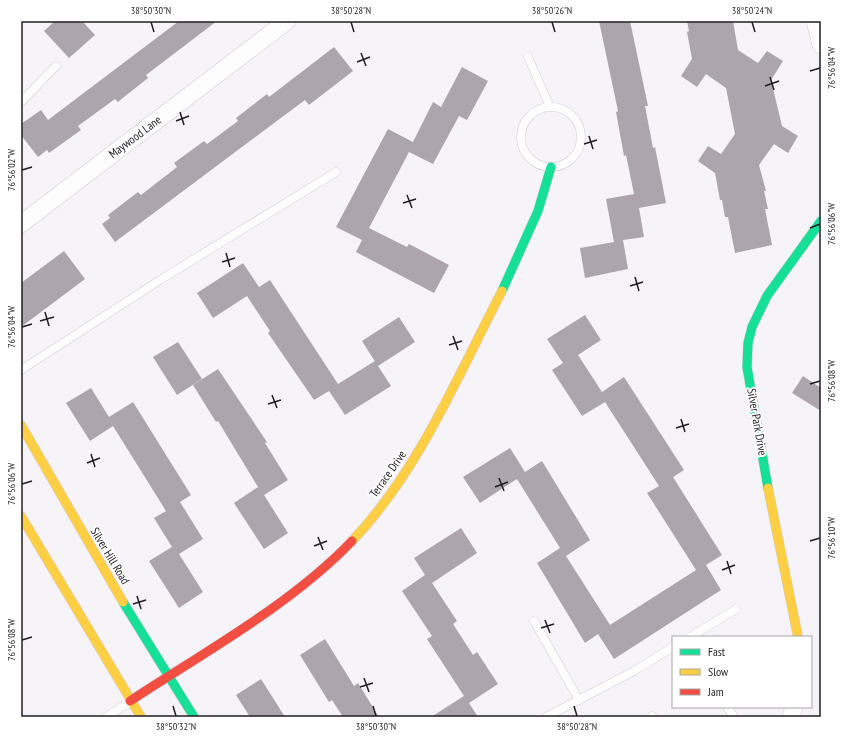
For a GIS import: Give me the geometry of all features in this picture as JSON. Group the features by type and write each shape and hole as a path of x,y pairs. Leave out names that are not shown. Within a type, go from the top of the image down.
{"street":[{"name":"Maywood Lane","path":"21,224 288,21"},
{"path":"815,21 821,45"},
{"name":"Terrace Drive","path":"130,702 250,623 328,566 369,523 418,453 498,296 538,211 551,167"},
{"name":"Silver Park Drive","path":"798,636 776,530 747,361 748,342 764,302 786,269 820,225"},
{"name":"Silver Hill Road","path":"21,425 54,485 194,717"},
{"path":"21,516 130,702 141,717"}],"lane":[{"path":"528,57 550,107"},
{"path":"21,102 56,66"},
{"path":"550,107 568,112 576,122 580,133 579,146 573,157 563,164 551,167 539,165 529,158 522,147 521,135 524,123 532,113 542,108 550,107"},
{"path":"21,370 160,280 336,172"},
{"path":"692,636 736,609"},
{"path":"534,621 579,700"},
{"path":"546,717 634,672 672,648"},
{"path":"106,717 130,702"},
{"path":"728,708 734,717"}],"building":[{"path":"55,21 82,21 95,35 69,58 44,31"},
{"path":"179,21 217,21 146,75 148,78 118,102 115,99 78,126 81,130 49,153 47,150 38,157 21,135 21,124 41,110 48,120"},
{"path":"599,21 630,21 648,106 645,106 653,148 655,147 666,203 639,208 644,237 623,240 628,269 585,278 580,248 614,242 606,199 634,194 626,155 624,156 616,112 618,111"},
{"path":"687,21 733,21 738,50 758,63 767,51 783,61 771,80 782,126 798,136 788,153 774,144 759,165 766,191 764,191 768,209 765,209 772,245 735,253 728,217 725,217 715,173 698,161 708,146 721,154 735,134 726,88 706,74 697,87 681,76 692,59 687,32 689,31"},
{"path":"334,47 353,71 309,105 305,100 115,242 102,224 110,218 108,215 138,192 141,195 177,167 174,163 204,141 207,144 238,121 236,118 267,94 269,97"},
{"path":"462,67 488,81 467,120 459,116 433,164 409,152 369,228 407,247 409,244 449,265 434,293 356,252 362,240 336,227 388,129 413,142 433,102 441,107"},
{"path":"64,251 85,279 21,327 21,283"},
{"path":"243,263 259,287 270,280 338,384 375,361 362,341 399,317 415,342 378,366 391,386 345,415 329,391 314,400 268,333 270,331 247,296 213,318 197,293"},
{"path":"585,315 601,340 578,355 602,392 624,377 684,470 673,477 722,555 706,565 721,590 614,659 598,634 585,643 537,563 560,548 517,479 480,503 463,477 510,448 525,472 542,461 590,540 566,556 610,625 696,570 647,493 659,486 605,402 582,416 552,370 563,363 547,339"},
{"path":"178,342 202,379 177,395 153,357"},
{"path":"218,369 267,442 265,443 288,480 264,495 288,533 264,549 234,503 258,487 218,421 216,422 193,385"},
{"path":"803,376 821,388 821,411 792,393"},
{"path":"91,388 109,417 133,402 191,495 180,502 203,539 179,554 203,592 179,608 149,561 172,547 154,518 166,511 113,426 90,441 66,403"},
{"path":"461,528 477,553 432,583 457,621 453,624 473,655 477,652 498,684 469,703 478,717 431,717 464,696 427,639 432,636 402,591 425,575 414,558"},
{"path":"325,639 354,686 358,683 379,717 343,717 332,700 329,702 300,655"},
{"path":"261,679 285,717 250,717 236,695"}],"traffic: fast":[{"path":"502,291 538,211 551,167"},
{"path":"768,488 747,367 748,343 752,327 767,296 821,221"},
{"path":"123,602 194,717"}],"traffic: slow":[{"path":"352,541 376,514 398,484 417,453 453,389 502,291"},
{"path":"21,425 123,602"},
{"path":"768,488 798,636"},
{"path":"21,516 141,717"}],"traffic: jam":[{"path":"130,701 275,607 328,564 352,541"}]}
